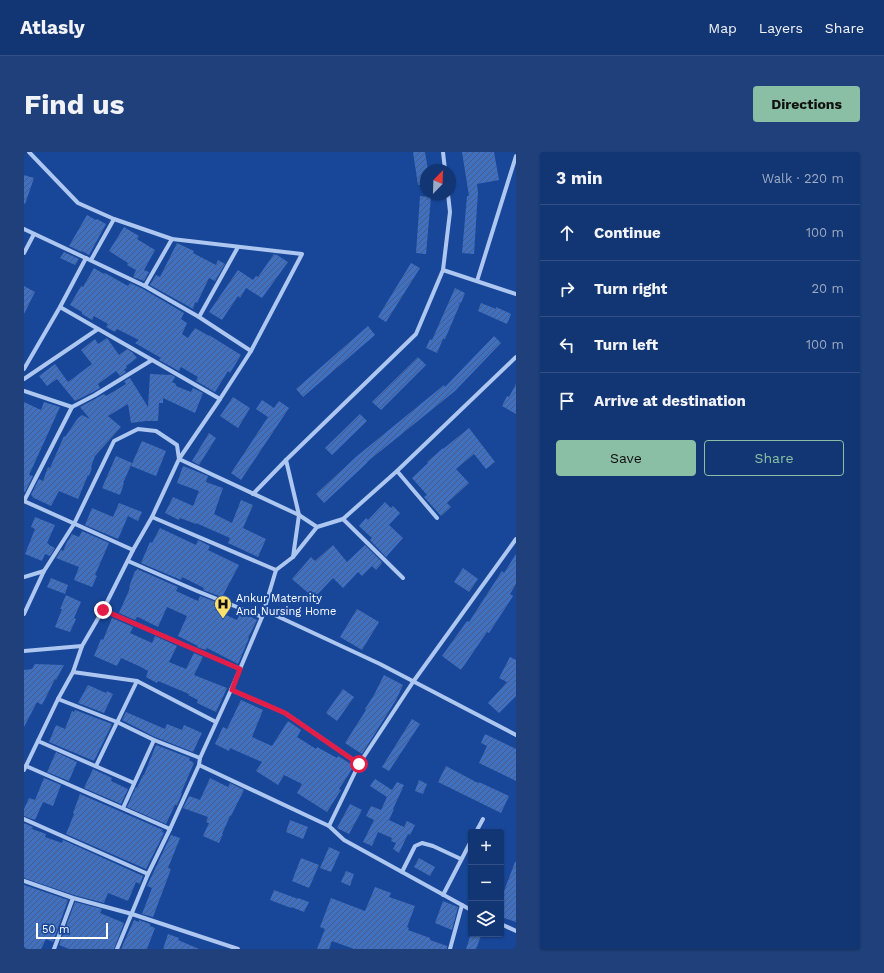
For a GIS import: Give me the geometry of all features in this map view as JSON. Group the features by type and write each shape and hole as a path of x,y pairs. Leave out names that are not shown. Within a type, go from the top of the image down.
{"street":[{"path":"29,152 78,203 114,219 172,240 302,254 251,351 179,459 152,517 133,550 103,610 82,646 73,672 58,699 25,768 170,829"},
{"path":"443,152 444,164"},
{"path":"477,281 516,156"},
{"path":"253,494 416,334 443,270 450,212 449,200"},
{"path":"24,369 88,259 114,219"},
{"path":"24,230 145,286 199,317 251,351"},
{"path":"24,253 34,234"},
{"path":"145,286 172,240"},
{"path":"199,317 238,247"},
{"path":"443,270 516,294"},
{"path":"60,307 220,399"},
{"path":"24,379 98,329"},
{"path":"118,949 148,874 170,829 199,765 200,758 216,722 232,690 262,617 276,570 293,558 318,527 343,519 397,471 516,357"},
{"path":"133,550 24,501 72,407 95,395 152,360"},
{"path":"24,391 72,407"},
{"path":"24,614 44,571 74,524 114,441 138,429 156,431 177,445 179,459"},
{"path":"179,459 299,515 318,527"},
{"path":"286,460 299,515 293,558"},
{"path":"397,471 437,518"},
{"path":"152,517 276,570"},
{"path":"343,519 403,578"},
{"path":"329,826 359,764 414,682 516,539"},
{"path":"128,561 262,617"},
{"path":"24,577 44,571"},
{"path":"103,610 240,669"},
{"path":"264,610 380,664 516,735"},
{"path":"24,651 82,646"},
{"path":"73,672 137,681 216,722"},
{"path":"96,766 137,681"},
{"path":"232,690 285,713 359,764"},
{"path":"58,699 117,722 154,740 200,758"},
{"path":"123,808 154,740"},
{"path":"38,741 134,783"},
{"path":"199,765 329,826 344,840 468,909"},
{"path":"24,819 148,874"},
{"path":"478,829 483,819"},
{"path":"402,872 415,846 422,843 433,846 461,859"},
{"path":"443,895 468,846"},
{"path":"24,880 74,898 132,914 238,949"},
{"path":"54,949 74,898"},
{"path":"450,949 462,906"},
{"path":"504,925 516,931"}],"building":[{"path":"413,152 425,152 427,164 420,164 420,185 418,185"},
{"path":"462,152 494,152 499,180 477,184 478,192 474,254 462,253 467,196 469,196"},
{"path":"24,175 34,178 25,204 24,203"},
{"path":"420,196 420,200 431,200 426,254 416,253"},
{"path":"87,215 106,224 89,255 69,246"},
{"path":"124,227 139,236 137,239 155,250 144,270 149,272 144,281 133,277 136,270 109,251"},
{"path":"177,243 194,251 193,253 216,265 218,260 225,264 215,281 209,278 197,303 195,302 193,309 150,285 156,275 160,277"},
{"path":"64,252 79,259 75,265 60,258"},
{"path":"274,254 288,262 262,298 246,288 240,298 238,296 222,320 209,312 238,270 253,280 256,276 258,277"},
{"path":"411,263 420,268 386,322 378,317"},
{"path":"94,268 128,286 130,283 143,289 184,313 181,319 187,323 182,334 188,338 195,328 241,355 230,373 228,371 215,392 196,381 198,377 181,367 179,371 159,360 161,358 135,343 139,340 117,329 115,332 106,327 108,324 94,316 92,320 70,305"},
{"path":"24,286 35,292 24,314"},
{"path":"455,288 465,293 461,303 458,302 460,304 445,339 443,339 437,353 426,348 430,339 432,340"},
{"path":"481,303 496,309 496,307 511,314 507,324 478,311"},
{"path":"368,326 375,335 303,397 296,389"},
{"path":"494,336 501,343 455,391 367,462 324,503 316,494 357,456 444,385 445,387"},
{"path":"107,338 119,355 127,349 137,358 126,366 127,368 124,370 126,372 120,376 116,371 98,384 100,388 93,392 75,401 57,379 47,386 39,376 55,364 68,382 92,364 81,350 95,339 98,344"},
{"path":"418,357 426,365 381,410 372,402"},
{"path":"150,374 172,375 175,377 172,382 176,384 176,386 191,392 193,388 203,393 195,413 163,398 163,403 159,403 158,421 131,423 128,404 108,416 121,427 95,456 89,476 88,475 78,499 59,491 51,506 32,497 33,496 31,495 39,479 43,481 48,467 50,468 64,436 65,437 78,418 82,415 90,419 80,407 104,394 106,396 126,384 124,381 130,378 148,407"},
{"path":"516,384 516,414 502,406"},
{"path":"233,397 250,408 238,428 220,416"},
{"path":"262,400 274,408 279,401 289,408 241,480 231,473 268,417 256,409"},
{"path":"24,402 41,410 44,402 60,407 29,475 33,476 25,492 24,492"},
{"path":"360,414 367,421 332,455 325,448"},
{"path":"469,428 495,462 486,469 474,454 456,469 469,483 447,503 451,507 441,516 424,497 427,495 412,478 428,463 427,462"},
{"path":"209,433 216,438 199,465 192,461"},
{"path":"142,441 166,451 156,476 131,466"},
{"path":"116,456 132,463 123,483 120,495 102,488"},
{"path":"183,466 208,476 206,482 223,488 214,514 232,523 241,500 253,505 243,528 266,539 258,557 228,543 230,538 196,523 180,518 179,520 165,513 173,497 193,506 199,491 177,483"},
{"path":"385,502 391,508 393,506 400,513 389,525 403,538 386,557 370,540 372,538 359,526 366,518 368,520"},
{"path":"119,503 142,512 138,521 128,516 118,539 85,525 92,508 113,517"},
{"path":"35,517 55,525 47,543 55,548 50,556 45,554 42,561 25,554 35,529 31,527"},
{"path":"160,528 196,545 198,540 210,546 208,550 239,565 222,597 203,590 204,588 182,577 181,580 141,563 150,542 152,543"},
{"path":"82,531 109,543 95,575 97,576 92,587 74,580 79,567 56,558 61,550 63,551 72,534 79,537"},
{"path":"333,545 347,562 365,545 382,563 376,570 372,566 362,576 358,572 343,588 333,578 314,598 292,579 311,557 315,561"},
{"path":"516,554 516,584 510,594 513,596 489,633 487,632 461,670 442,656 467,621 469,622 502,571 504,573"},
{"path":"463,568 478,579 469,592 454,582"},
{"path":"137,569 178,587 176,591 198,601 200,596 219,603 215,610 237,620 241,612 257,620 238,664 207,648 206,650 197,647 198,646 178,636 187,616 167,607 158,627 138,617 135,620 119,613"},
{"path":"51,578 68,585 65,594 47,587"},
{"path":"66,595 81,602 70,632 55,627"},
{"path":"357,609 379,622 362,650 340,637"},
{"path":"112,618 133,627 130,633 152,643 155,636 177,646 169,662 186,669 194,653 203,657 194,675 227,688 216,712 197,703 198,700 188,695 189,694 158,681 157,683 146,677 148,671 141,667 121,658 117,666 94,656 101,639 103,640"},
{"path":"510,657 516,660 516,696 499,713 488,703 507,682 499,678"},
{"path":"35,664 64,665 42,705 37,702 24,727 24,670 32,669"},
{"path":"384,675 403,685 396,700 362,754 345,743 366,710 365,709"},
{"path":"88,685 106,693 107,691 113,694 104,713 78,703"},
{"path":"343,689 354,697 337,721 326,713"},
{"path":"241,700 263,710 252,737 272,746 288,721 301,730 297,737 316,749 317,747 337,758 338,756 354,766 339,789 341,790 327,812 297,793 302,784 284,775 278,785 256,771 262,762 230,748 229,751 215,744 223,727 227,729"},
{"path":"75,710 112,724 94,761 49,742 56,725 65,729 72,711 74,712"},
{"path":"126,712 165,729 167,724 182,730 184,725 202,733 193,752 155,737 122,720"},
{"path":"412,719 420,724 389,771 382,767"},
{"path":"485,734 516,749 516,781 479,763 487,746 481,743"},
{"path":"156,745 190,758 189,760 194,763 177,805 175,805 166,824 127,807 136,787 137,788 144,775"},
{"path":"56,752 77,762 69,781 47,772"},
{"path":"446,766 478,783 479,782 509,796 501,813 438,782"},
{"path":"93,769 112,778 111,781 128,789 121,804 84,788"},
{"path":"44,778 61,785 53,806 43,802 35,820 24,816 24,809 29,798 35,800"},
{"path":"210,778 228,787 230,783 244,790 230,816 219,843 203,836 209,823 206,822 208,817 183,808 189,796 200,800"},
{"path":"375,779 392,790 397,782 404,785 389,820 404,827 407,821 415,825 410,835 408,834 399,853 393,849 396,843 391,841 392,838 378,832 372,846 363,842 374,820 366,816 371,806 381,810 387,797 370,786"},
{"path":"419,780 427,784 423,794 415,791"},
{"path":"80,794 163,830 162,832 164,833 146,869 66,834"},
{"path":"350,804 362,810 349,834 337,828"},
{"path":"290,820 308,827 303,839 286,832"},
{"path":"24,823 33,827 32,829 46,834 45,837 62,843 63,840 143,876 140,884 136,882 128,901 108,893 104,903 74,895 24,878"},
{"path":"171,835 180,838 168,868 171,869 153,917 142,914 152,888 147,886"},
{"path":"329,847 340,852 331,872 320,868"},
{"path":"301,858 319,865 309,888 292,881"},
{"path":"419,858 435,867 430,876 414,867"},
{"path":"516,862 516,922 504,918 504,891"},
{"path":"346,871 354,874 350,886 341,882"},
{"path":"24,885 68,900 53,942 46,939 41,949 24,949"},
{"path":"375,887 391,893 389,897 415,906 407,927 409,928 408,930 447,946 447,949 354,949 332,941 329,949 317,949 325,929 320,927 331,898 365,911"},
{"path":"274,890 309,902 304,912 270,900"},
{"path":"443,901 458,907 452,930 435,923"},
{"path":"75,902 102,909 100,913 124,923 114,949 69,949 59,945"},
{"path":"134,920 139,922 139,920 150,924 150,926 155,928 147,949 121,949"},
{"path":"168,934 179,938 178,940 199,949 163,949"},
{"path":"470,937 481,937 476,949 466,949"}],"place":[{"name":"Ankur Maternity And Nursing Home","path":"223,619"}],"route":[{"path":"103,610 240,669 232,690 285,713 359,764"}]}
